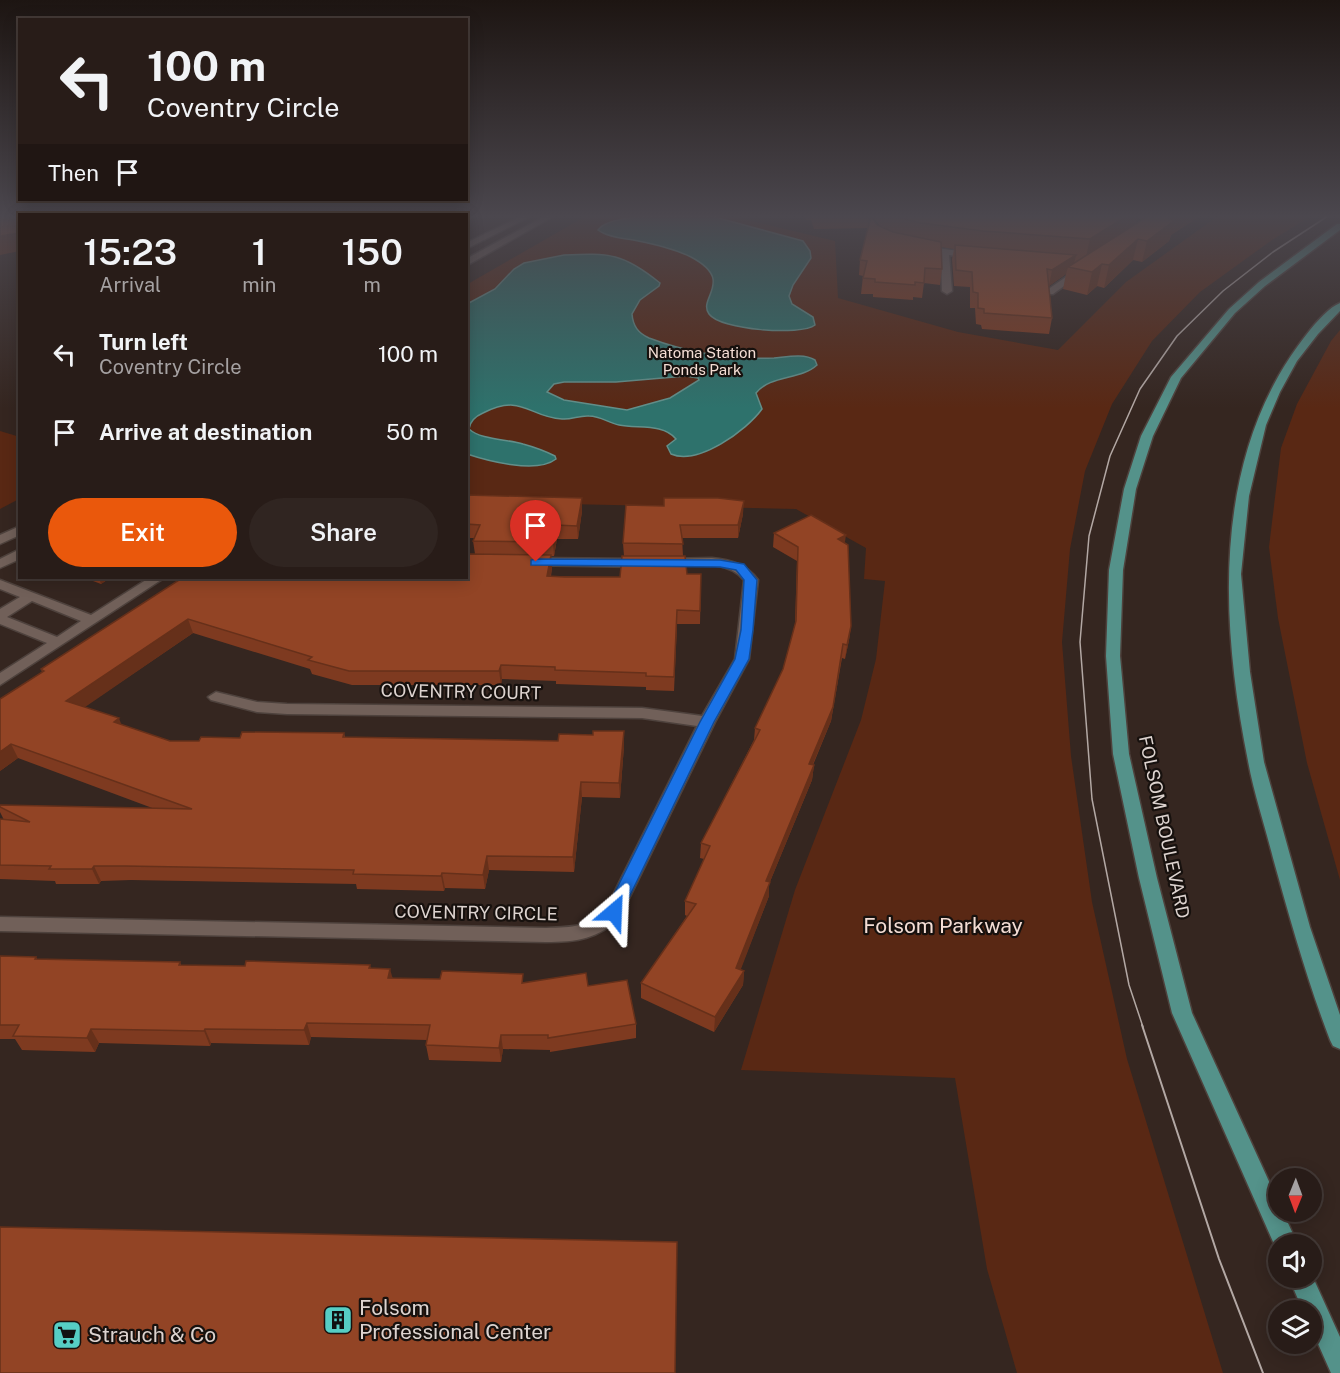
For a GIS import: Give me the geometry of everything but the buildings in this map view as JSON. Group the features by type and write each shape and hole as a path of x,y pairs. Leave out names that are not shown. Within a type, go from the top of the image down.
{"main road":[{"name":"FOLSOM BOULEVARD","path":"1267,280 1232,311 1176,378 1147,436 1130,489 1116,570 1113,656 1121,754 1148,878 1182,1013 1281,1234"},
{"path":"1340,306 1305,343 1282,379 1256,434 1243,492 1235,569 1241,661 1256,762 1291,891 1340,1040"},
{"path":"1305,1288 1340,1365"}],"street":[{"path":"946,280 947,291"},
{"path":"1050,292 1067,280"},
{"path":"0,540 18,531"},
{"path":"0,564 18,554"},
{"name":"COVENTRY CIRCLE","path":"0,924 546,935 580,934 593,930 614,912 707,722 742,659 751,580 740,567 710,563 515,562"},
{"path":"0,680 155,579"},
{"path":"0,584 92,620"},
{"path":"0,617 31,596"},
{"path":"0,617 58,642"},
{"name":"COVENTRY COURT","path":"216,697 257,707 287,710 642,713 707,722"}],"green space":[{"name":"Folsom Parkway","path":"475,280 837,280 838,298 958,332 1058,350 1129,280 1217,280 1200,292 1152,341 1112,404 1085,471 1070,549 1062,642 1071,756 1092,902 1127,1059 1223,1373 1017,1373 987,1269 955,1078 741,1070 795,890 861,720 876,659 885,581 864,579 866,548 796,509 468,502 468,284"},
{"path":"1340,330 1340,880 1307,763 1278,618 1269,547 1281,448 1297,404 1331,341"},
{"path":"0,431 18,436 18,500 0,509"}],"water":[{"path":"503,280 656,280 660,283 659,286 640,300 632,314 637,329 645,336 679,348 710,354 742,358 800,356 815,360 817,365 803,373 762,387 756,393 762,409 745,427 721,444 694,455 671,454 667,446 676,439 671,434 657,429 619,425 593,416 565,419 550,417 517,406 496,407 478,416 472,421 469,429 480,435 535,448 555,456 556,459 537,466 499,463 468,454 468,303 495,289","holes":["686,376 699,380 670,398 627,410 564,400 547,392 554,384 564,382 616,382"]},
{"path":"796,280 789,296 792,304 813,317 815,325 778,331 744,327 716,320 709,314 707,308 713,281"}],"tram line":[{"path":"1143,1027 1129,985 1092,799 1080,642 1089,536 1110,456 1140,389 1177,336 1237,280"},
{"path":"1142,1025 1219,1259 1263,1373"}],"place":[{"name":"Folsom Professional Center","path":"338,1320"},
{"name":"Strauch & Co","path":"67,1335"}],"route":[{"path":"536,562 710,563 740,567 751,580 750,605 742,659 707,722 614,912"}],"park label":[{"name":"Natoma Station Ponds Park","path":"702,362"}]}
